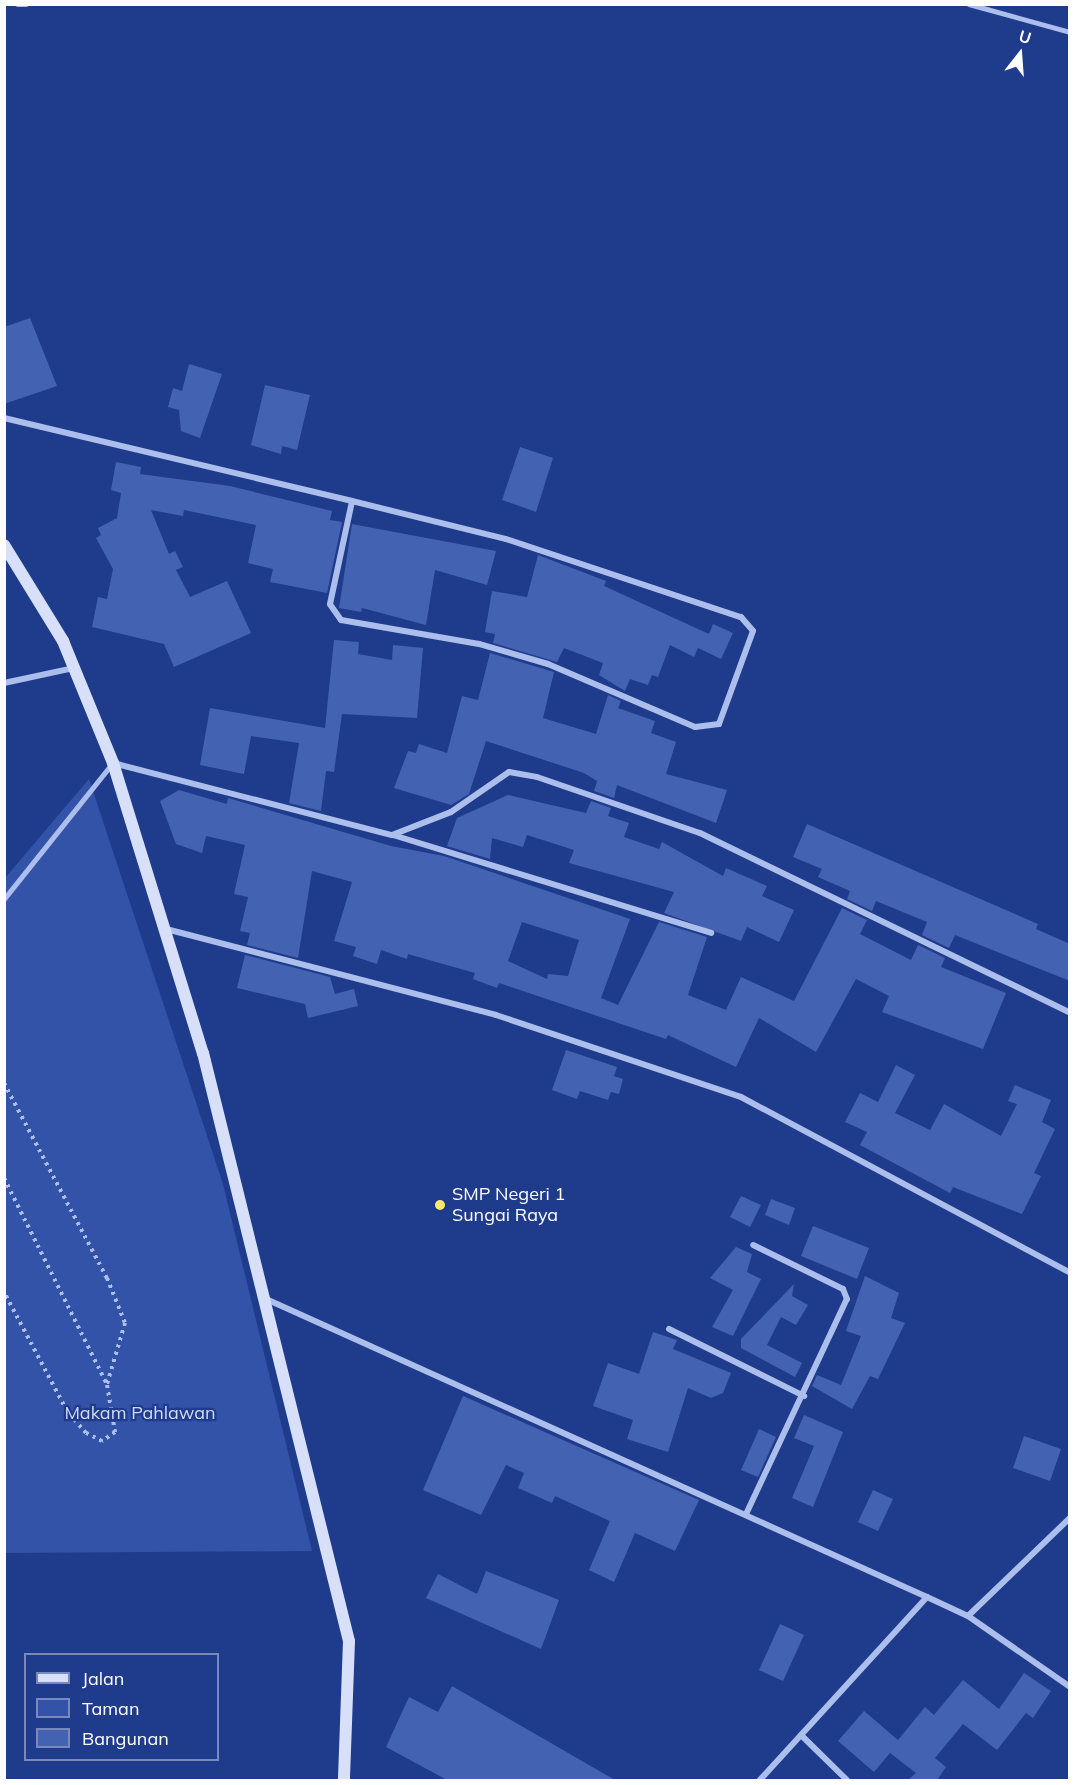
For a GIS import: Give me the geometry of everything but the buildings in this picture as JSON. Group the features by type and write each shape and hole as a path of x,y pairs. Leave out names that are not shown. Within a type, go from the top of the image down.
{"main road":[{"path":"4,545 49,615 74,668 113,763 166,929 266,1299 349,1641 344,1780"}],"street":[{"path":"18,4 26,4"},
{"path":"4,418 352,501 506,538 749,621 753,630 719,724 695,727 548,664 479,644 341,620 330,604 352,501"},
{"path":"4,683 74,668"},
{"path":"113,763 392,835 711,933"},
{"path":"392,835 451,812 509,772 537,777 700,833 1070,1013"},
{"path":"166,929 496,1015 741,1097 1070,1273"},
{"path":"747,1512 804,1396 846,1294 753,1245"},
{"path":"266,1299 747,1512 968,1616 1070,1687"},
{"path":"669,1329 804,1396"},
{"path":"968,1616 1070,1518"},
{"path":"760,1780 927,1597"},
{"path":"801,1735 847,1780"}],"lane":[{"path":"969,4 1070,32"},
{"path":"4,899 113,763"}],"path":[{"path":"4,1083 107,1278 125,1323 107,1385"},
{"path":"4,1179 107,1385 117,1421 115,1432 102,1441 86,1433 67,1411 4,1292"}],"green space":[{"name":"Makam Pahlawan","path":"89,779 223,1184 312,1551 5,1553 5,878"}],"place":[{"name":"SMP Negeri 1 Sungai Raya","path":"440,1205"}]}
